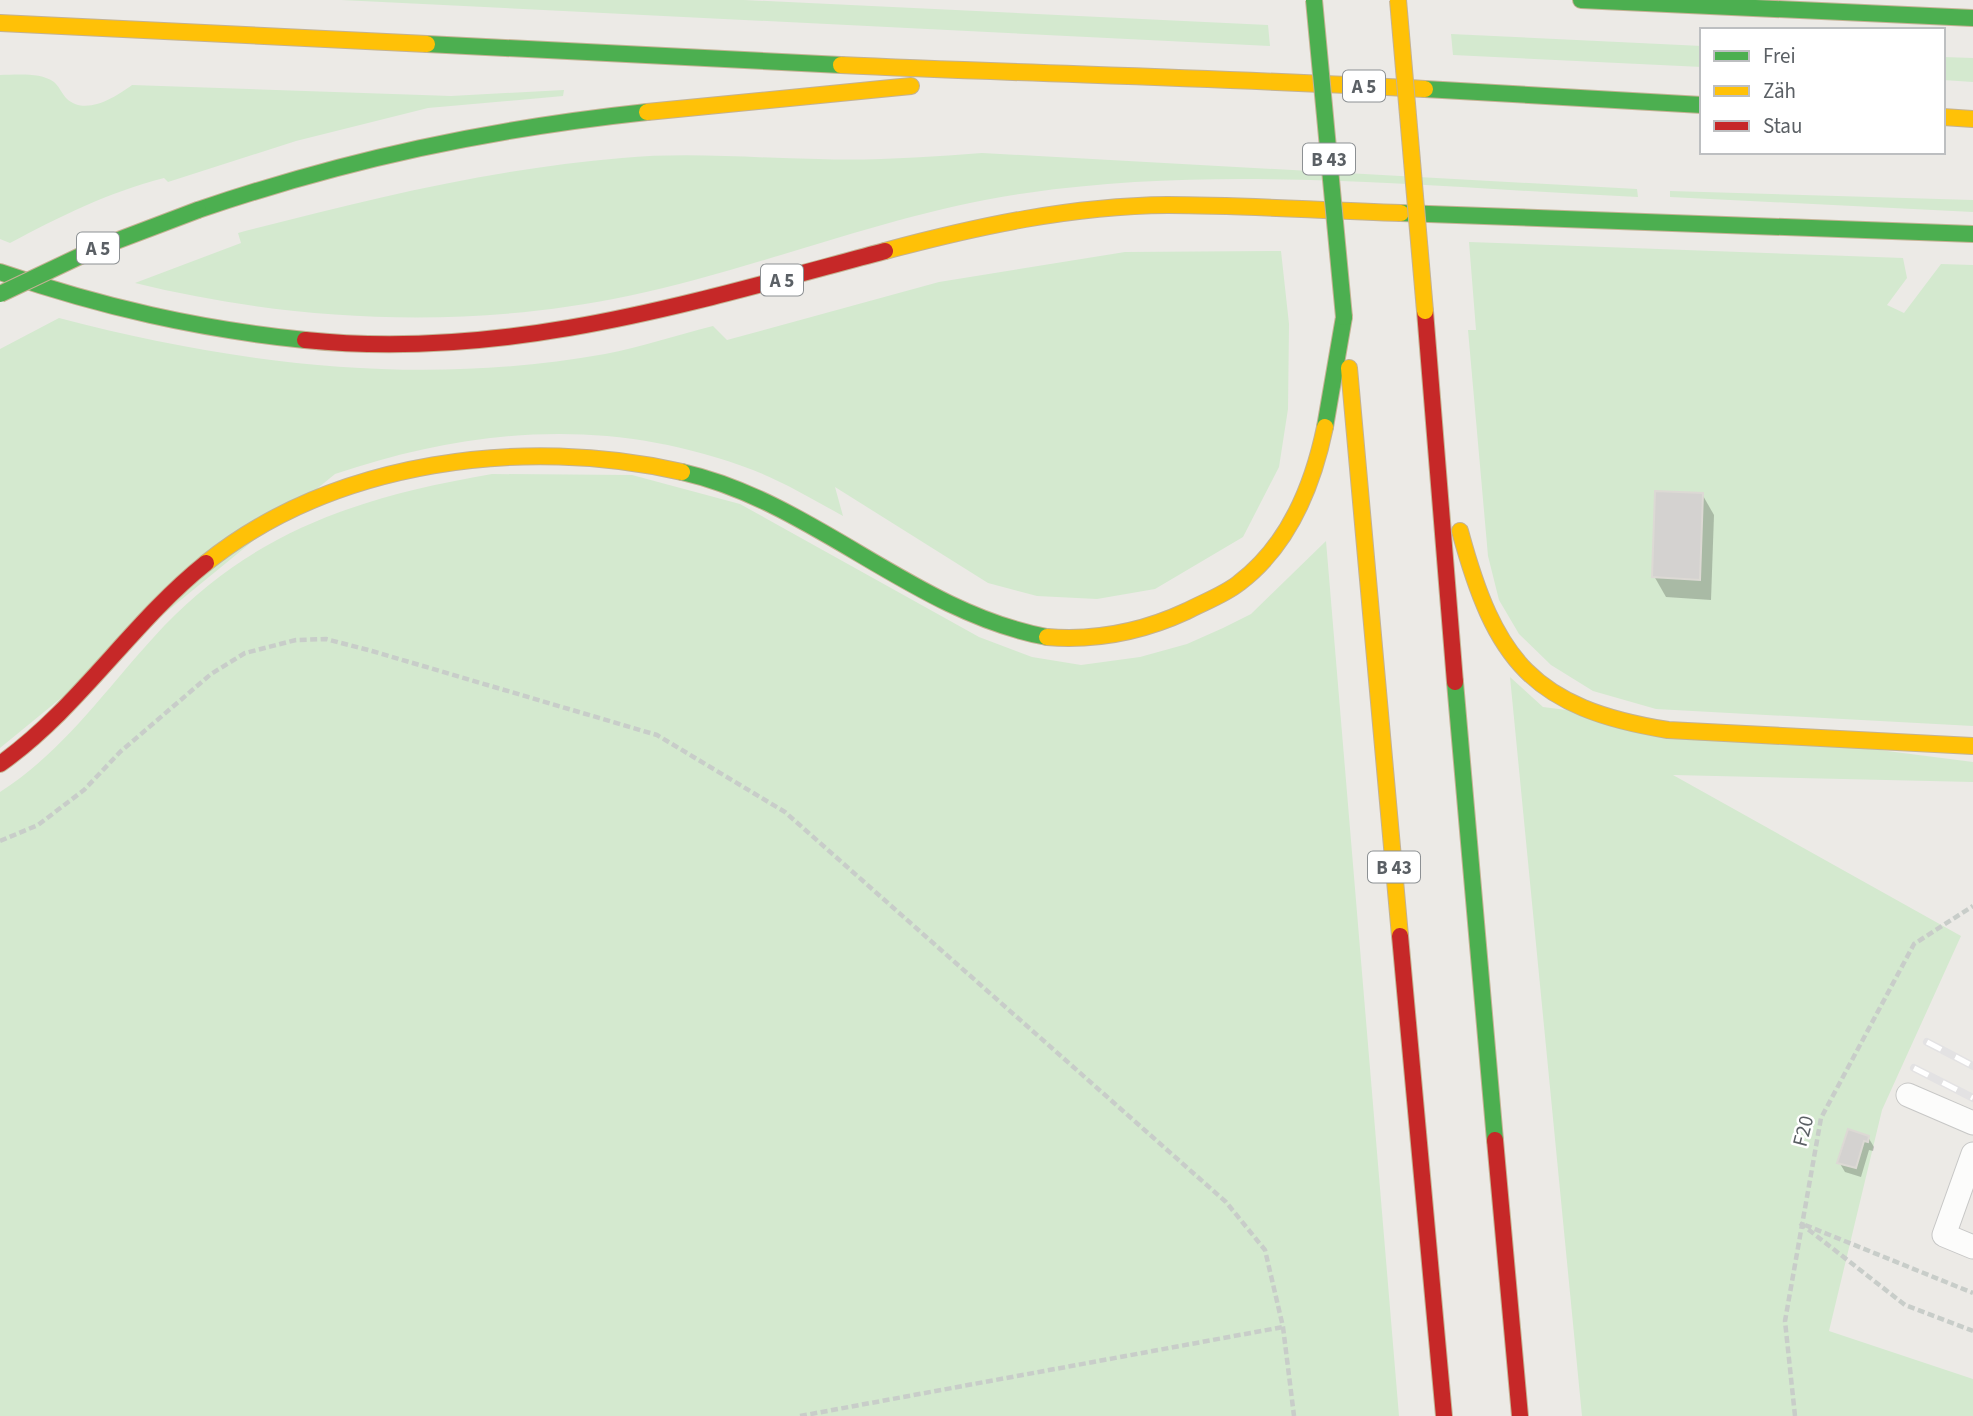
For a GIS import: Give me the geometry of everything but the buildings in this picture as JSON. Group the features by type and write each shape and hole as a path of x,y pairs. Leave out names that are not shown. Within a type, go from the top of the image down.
{"highway":[{"name":"B 43","path":"1314,0 1444,1416"},
{"path":"1398,0 1425,311 1430,401 1520,1416"},
{"path":"1581,0 1973,18"},
{"name":"A 5","path":"0,23 1027,74 1254,79 1700,104"},
{"name":"A 5","path":"0,294 95,249 269,185 334,167 482,134 633,114 1027,74"},
{"path":"1945,117 1973,119"},
{"name":"A 5","path":"0,272 81,299 200,327 287,338 397,344 531,334 631,318 1013,220 1105,208 1194,206 1973,234"},
{"path":"0,764 30,742 158,606 211,559 289,513 335,493 417,469 461,463 550,456 619,461 689,474 731,487 773,507 954,607 999,626 1037,636 1075,638 1121,636 1161,624 1239,584 1266,558 1287,527 1305,495 1327,417 1344,317"},
{"path":"1430,401 1469,569 1495,633 1516,664 1558,698 1603,718 1635,726 1973,746"}],"lane":[{"path":"1908,1095 1973,1124"},
{"path":"1973,1154 1944,1236 1973,1247"}],"path":[{"path":"0,841 38,825 84,790 120,752 211,674 245,653 296,640 326,639 372,651 657,735 785,812 1226,1202 1265,1250 1283,1327 1294,1416"},
{"name":"F20","path":"1795,1416 1785,1321 1800,1223 1821,1118 1914,944 1973,906"},
{"path":"1800,1223 1973,1293"},
{"path":"1800,1223 1906,1305 1973,1331"},
{"path":"800,1416 1283,1327"}],"green space":[{"path":"341,0 744,0 1268,25 1270,46"},
{"path":"1451,34 1700,46 1700,67 1453,55"},
{"path":"1945,57 1973,58 1973,82 1945,80"},
{"path":"0,75 28,75 48,79 56,84 67,99 83,106 101,103 132,85 451,96 564,90 563,96 428,108 296,141 168,182 164,178 124,190 10,243 0,239"},
{"path":"982,153 1637,189 1638,197 1409,184 1256,179 1103,184 976,202 926,213 728,271 628,296 505,314 381,317 318,313 195,296 135,283 241,243 238,233 381,198 525,170 646,156 859,159"},
{"path":"1670,191 1973,200 1973,212 1670,197"},
{"path":"1469,242 1903,258 1907,278 1887,305 1904,313 1941,264 1973,265 1973,726 1656,709 1593,691 1551,665 1519,634 1499,600 1488,556 1468,330 1476,330"},
{"path":"1281,251 1289,324 1288,409 1279,467 1243,537 1155,589 1097,599 1037,596 988,583 835,487 843,516 799,491 753,470 700,453 648,441 596,435 544,434 492,438 387,458 335,474 0,748 0,349 59,318 194,348 262,359 399,370 468,369 536,364 605,354 713,326 727,340 939,282 1125,252"},
{"path":"492,474 632,475 740,504 979,637 1032,657 1081,665 1140,657 1187,644 1251,614 1326,541 1399,1416 0,1416 0,792 24,775 67,736 164,626 236,564 275,541 356,506 400,493"},
{"path":"1510,677 1543,707 1973,762 1973,782 1673,775 1961,936 1882,1110 1829,1331 1973,1379 1973,1416 1582,1416"}],"railway":[{"path":"1927,1042 1973,1066"},
{"path":"1914,1068 1973,1098"}],"traffic: fast":[{"path":"1314,0 1344,317"},
{"path":"1581,0 1973,18"},
{"path":"427,44 841,65"},
{"path":"1425,89 1700,105"},
{"path":"198,210 309,176 420,148 531,127 647,112"},
{"path":"0,294 95,249 198,210"},
{"path":"1401,213 1973,234"},
{"path":"0,272 76,296 151,315 227,330 305,340"},
{"path":"1325,427 1344,317"},
{"path":"682,472 730,487 776,507 952,605 998,624 1047,637"},
{"path":"1455,682 1495,1140"}],"traffic: slow":[{"path":"1398,0 1425,311"},
{"path":"0,23 427,44"},
{"path":"841,65 1425,89"},
{"path":"647,112 911,86"},
{"path":"1945,117 1973,119"},
{"path":"885,251 1025,219 1132,206 1226,206 1401,213"},
{"path":"1349,368 1400,936"},
{"path":"1047,637 1084,638 1136,630 1187,611 1239,583 1256,568 1285,533 1313,471 1325,427"},
{"path":"206,563 257,528 313,500 372,479 433,465 496,458 559,457 621,461 682,472"},
{"path":"1460,531 1473,576 1505,645 1526,671 1552,691 1583,708 1668,730 1973,746"}],"traffic: jam":[{"path":"305,340 380,344 454,342 527,335 670,307 885,251"},
{"path":"1425,311 1455,682"},
{"path":"0,764 55,717 153,612 206,563"},
{"path":"1400,936 1444,1416"},
{"path":"1495,1140 1520,1416"}]}
